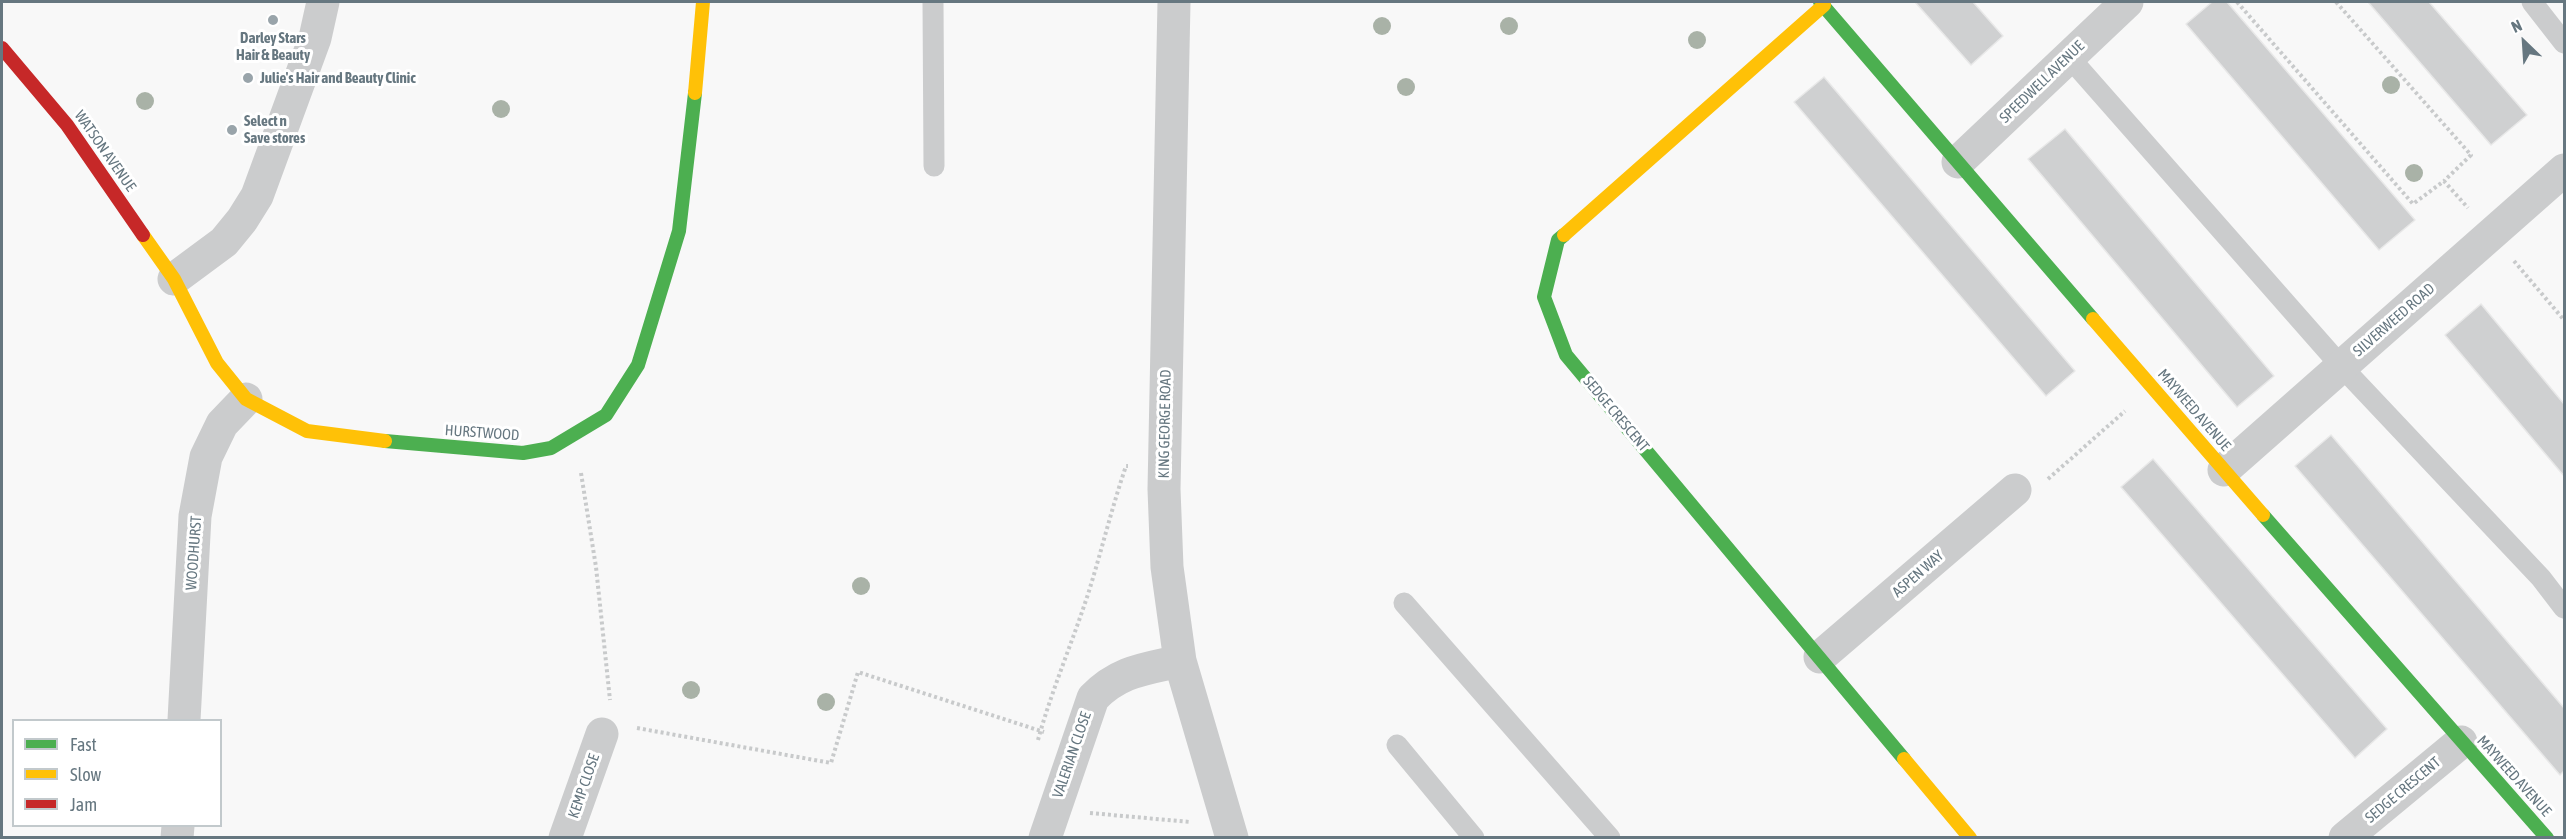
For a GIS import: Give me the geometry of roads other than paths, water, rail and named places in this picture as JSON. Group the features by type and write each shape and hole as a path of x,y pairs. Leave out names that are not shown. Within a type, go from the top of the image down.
{"street":[{"path":"174,279 224,242 243,220 257,196 315,38 324,2"},
{"name":"HURSTWOOD","path":"174,279 217,363 246,399 308,431 427,446 523,453 551,448 606,415 638,365 679,231 704,2"},
{"name":"KING GEORGE ROAD","path":"1174,2 1164,460 1167,567 1180,661 1230,831"},
{"name":"SPEEDWELL AVENUE","path":"1958,162 2127,2"},
{"name":"MAYWEED AVENUE","path":"1822,3 2224,470 2547,837"},
{"name":"SEDGE CRESCENT","path":"1822,3 1558,240 1544,297 1566,354 1970,837"},
{"name":"WATSON AVENUE","path":"2,48 67,125 174,279"},
{"name":"SILVERWEED ROAD","path":"2224,470 2565,170"},
{"name":"WOODHURST","path":"184,719 195,516 206,457 222,424 246,399"},
{"name":"ASPEN WAY","path":"1820,657 2015,490"},
{"name":"VALERIAN CLOSE","path":"1045,837 1093,698 1108,682 1134,671 1180,661"},
{"name":"KEMP CLOSE","path":"565,837 607,729"},
{"name":"SEDGE CRESCENT","path":"2345,837 2461,742"},
{"path":"2556,837 2565,830"}],"lane":[{"path":"933,2 934,166"},
{"path":"2532,2 2565,43"},
{"path":"2069,57 2341,366 2541,578 2565,608"},
{"path":"1404,603 1610,837"},
{"path":"1397,745 1474,837"}],"place":[{"name":"Darley Stars Hair & Beauty","path":"273,20"},
{"name":"Julie's Hair and Beauty Clinic","path":"248,78"},
{"name":"Select n Save stores","path":"232,130"}]}
